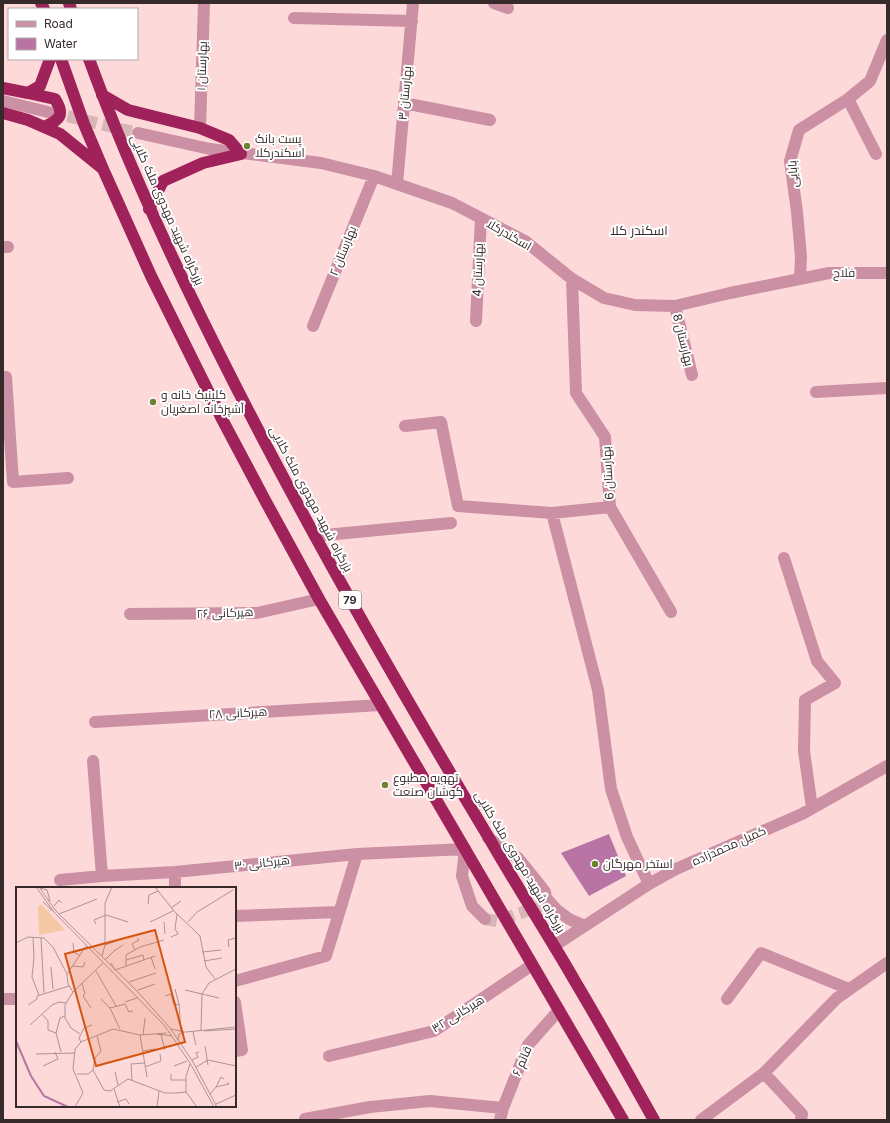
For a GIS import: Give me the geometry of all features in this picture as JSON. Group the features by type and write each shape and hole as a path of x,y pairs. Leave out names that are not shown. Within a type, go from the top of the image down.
{"highway":[{"path":"28,93 40,86 50,60"},
{"name":"79","path":"61,60 84,124 151,276 262,495 319,599 623,1120"},
{"name":"بزرگراه شهید مهدوی ملک کلایی","path":"89,60 102,95 149,209 220,355 315,536 350,600 488,838 554,946 654,1120"},
{"path":"3,88 55,99 60,107 59,117 56,122 44,127"},
{"path":"102,95 128,110 200,128 229,140 241,154 203,163 163,181 149,209"},
{"path":"3,113 60,134 103,169"}],"street":[{"name":"بهارستان ۱","path":"200,128 204,3"},
{"name":"بهارستان ۳","path":"397,184 413,3"},
{"path":"494,3 508,8"},
{"path":"294,18 412,21"},
{"name":"بابایی","path":"800,278 801,257 790,160 799,130 848,99 870,81 887,40"},
{"path":"848,99 876,154"},
{"path":"3,101 48,112"},
{"path":"404,103 490,120"},
{"name":"اسکندرکلا","path":"138,133 210,149 321,163 374,176 452,203 525,241 572,279 604,298 635,305 675,306 800,278"},
{"name":"بهارستان ۲","path":"313,326 374,176"},
{"name":"بهارستان 4","path":"476,321 480,218"},
{"name":"فلاح","path":"800,278 829,273 887,273"},
{"name":"بهارستان 6","path":"572,279 576,393 605,437 610,507 671,612"},
{"name":"بهارستان 8","path":"675,306 692,375"},
{"path":"3,377 6,377 13,482 68,478"},
{"path":"816,392 887,388"},
{"path":"404,426 441,422 458,506 552,513 610,507"},
{"path":"552,513 598,690 610,789 627,837 650,884"},
{"path":"315,536 451,523"},
{"path":"784,558 816,661 835,683 805,700 804,751 812,808"},
{"name":"هیرکانی ۲۶","path":"130,614 257,613 319,599"},
{"name":"هیرکانی ۲۸","path":"95,722 381,705"},
{"path":"93,761 102,876"},
{"name":"کمیل محمدزاده","path":"554,946 676,869 802,814 887,766"},
{"path":"488,838 518,858 536,879 545,892 546,898 557,910 569,919 585,926"},
{"path":"465,849 462,876 472,906 485,920"},
{"name":"هیرکانی ۳۰","path":"60,880 175,872 357,854 465,849"},
{"path":"236,981 326,956 357,854"},
{"path":"175,872 175,887"},
{"path":"236,916 339,912"},
{"path":"727,999 761,953 849,989"},
{"path":"701,1120 764,1073 837,998 887,963"},
{"name":"هیرکانی ۳۲","path":"329,1056 434,1031 532,965"},
{"path":"3,999 16,999"},
{"path":"236,1009 242,1050 236,1051"},
{"name":"قائم ۶","path":"502,1114 528,1045 559,1010"},
{"path":"764,1073 802,1114 801,1120"},
{"path":"305,1118 370,1107 430,1101 502,1114"}],"water":[{"name":"استخر مهرگان","path":"609,834 626,876 589,896 561,853"}],"tunnel":[{"path":"50,112 138,133"},
{"path":"485,919 497,921 541,906 546,898"}],"place":[{"name":"پست بانک اسکندرکلا","path":"247,146"},
{"name":"کلینیک خانه و آشپزخانه اصغریان","path":"153,402"},
{"name":"تهویه مطبوع کوشان صنعت","path":"385,785"},
{"name":"استخر مهرگان","path":"595,864"}],"district":[{"name":"اسکندر کلا","path":"639,230"}]}
